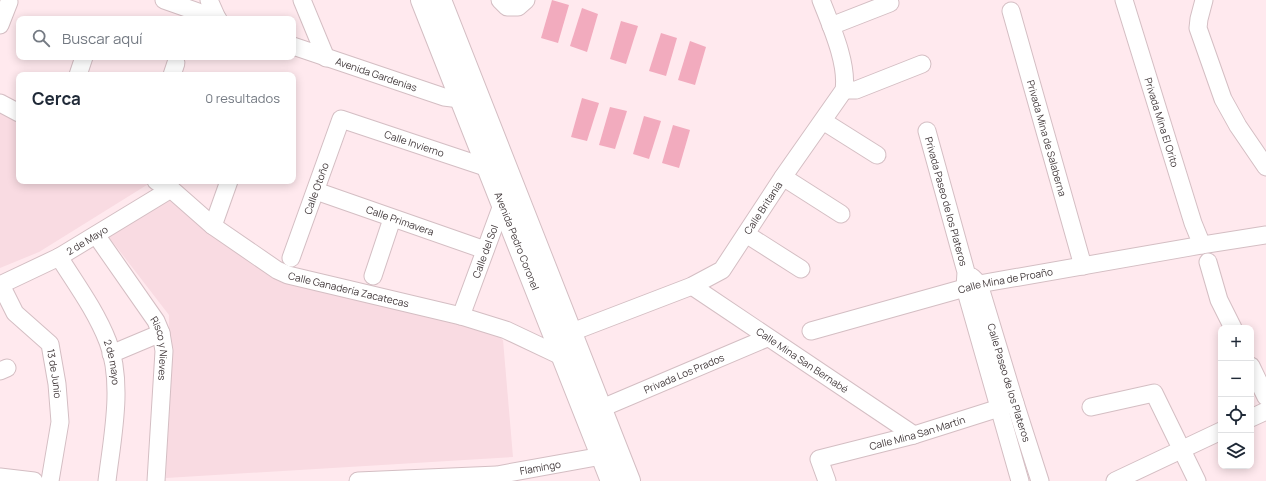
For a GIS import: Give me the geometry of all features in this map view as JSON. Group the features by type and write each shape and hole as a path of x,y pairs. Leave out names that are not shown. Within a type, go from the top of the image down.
{"main road":[{"name":"Avenida Pedro Coronel","path":"422,0 488,168 509,198 572,332 629,481"},
{"name":"Avenida Pedro Coronel","path":"440,0 509,198 561,356 612,481"}],"street":[{"path":"164,0 209,16"},
{"path":"209,0 216,16"},
{"path":"302,0 326,58"},
{"path":"500,0 507,7 518,7 526,0"},
{"path":"821,0 831,26 846,77 844,90 856,90 922,64"},
{"name":"Privada Mina El Orito","path":"1124,0 1193,223 1202,245"},
{"path":"1204,0 1198,28 1223,99 1238,126 1266,167"},
{"path":"0,25 9,2"},
{"path":"831,26 890,3"},
{"name":"Privada Mina de Salaberna","path":"1011,11 1083,266"},
{"name":"Avenida Gardenias","path":"296,47 444,97 460,99"},
{"path":"79,72 83,60"},
{"name":"Calle Britania","path":"572,332 692,286 722,270 783,177 844,90"},
{"path":"0,103 16,111"},
{"name":"Calle Invierno","path":"342,119 488,168"},
{"name":"Calle Otoño","path":"291,258 342,119"},
{"path":"823,121 877,155"},
{"name":"Privada Paseo de los Plateros","path":"927,131 970,281"},
{"path":"783,177 841,214"},
{"path":"213,226 227,184"},
{"name":"Calle Ganadería Zacatecas","path":"164,185 213,226 277,270 288,275 461,316 506,330 561,356"},
{"name":"2 de Mayo","path":"0,285 59,257 96,235 164,185"},
{"name":"Calle Primavera","path":"316,191 392,219 485,250"},
{"name":"Calle del Sol","path":"461,316 485,250 509,198"},
{"path":"373,276 392,219"},
{"path":"746,234 801,269"},
{"name":"Risco y Nieves","path":"96,235 156,321 161,333 164,351 156,481"},
{"name":"Calle Mina de Proaño","path":"811,331 970,281 1083,266 1266,235"},
{"name":"2 de mayo","path":"59,257 95,316 108,343 111,354 116,390 114,429 107,481"},
{"path":"1208,262 1219,300 1232,325"},
{"name":"Calle Paseo de los Plateros","path":"970,281 1007,406 1020,481"},
{"name":"13 de Junio","path":"0,285 16,313 50,344 57,384 60,422 50,481"},
{"name":"Calle Mina San Bernabé","path":"692,286 767,338 914,435"},
{"path":"111,354 161,333"},
{"name":"Privada Los Prados","path":"602,408 767,338"},
{"path":"1254,372 1266,397"},
{"path":"1091,407 1154,393 1198,481"},
{"name":"Calle Paseo de los Plateros","path":"1007,406 1040,481"},
{"name":"Calle Mina San Martín","path":"827,481 819,459 914,435 1007,406"},
{"path":"1254,417 1266,411"},
{"path":"1115,481 1218,432"},
{"name":"Flamingo","path":"358,481 498,478 602,456"},
{"path":"0,477 26,481"}],"shaded area":[{"path":"552,0 569,5 558,43 541,38"},
{"path":"582,8 598,14 587,52 570,46"},
{"path":"621,21 638,26 626,64 610,59"},
{"path":"661,33 677,38 666,76 649,71"},
{"path":"690,41 706,47 695,85 678,80"},
{"path":"582,98 599,103 587,141 571,137"},
{"path":"610,107 627,111 615,149 599,145"},
{"path":"0,110 16,118 16,184 148,184 39,252 0,268"},
{"path":"644,116 661,121 649,159 633,154"},
{"path":"673,125 690,130 679,168 662,163"},
{"path":"173,198 271,277 490,330 503,340 513,457 166,478 169,315 108,236"}]}
